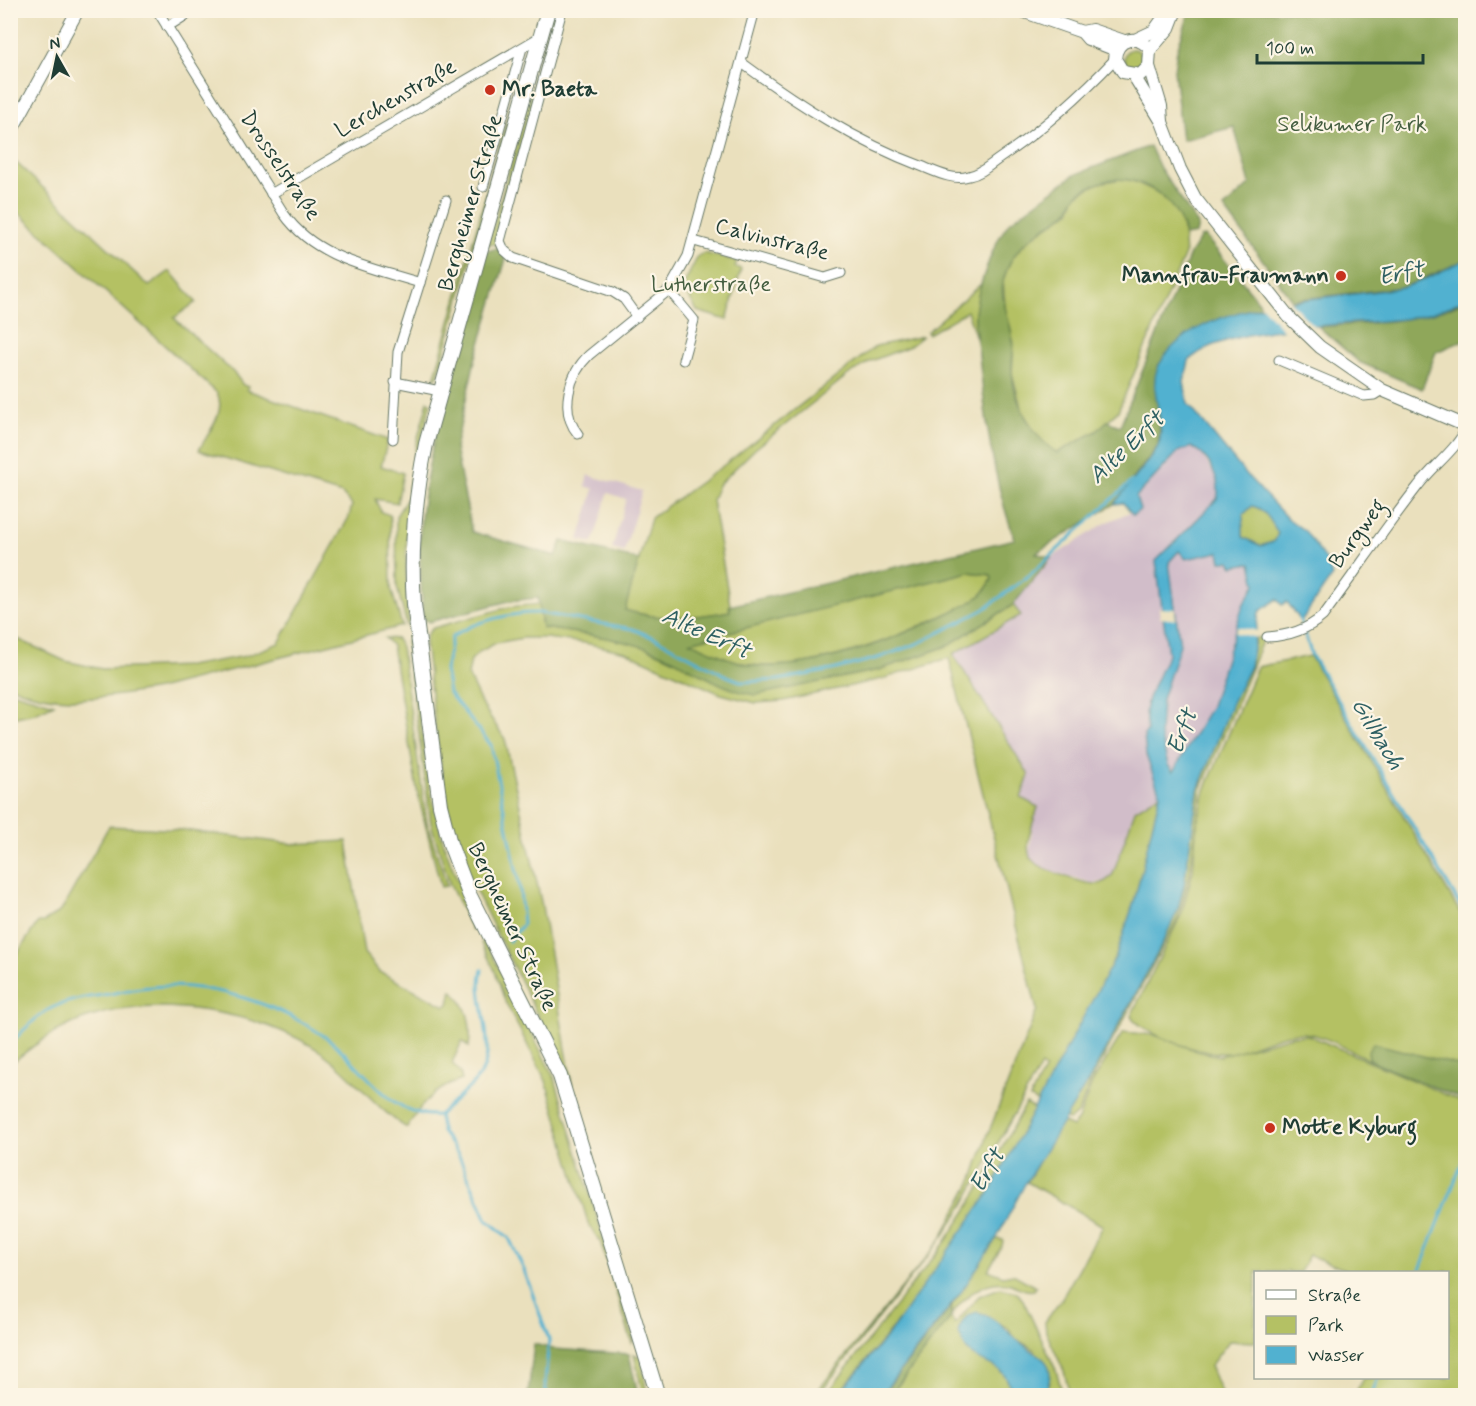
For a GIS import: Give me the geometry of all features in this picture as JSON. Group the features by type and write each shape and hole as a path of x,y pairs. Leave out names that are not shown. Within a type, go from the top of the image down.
{"main road":[{"path":"10,134 78,10"},
{"name":"Bergheimer Straße","path":"546,10 440,391 419,477 414,513 412,574 418,646 440,805 450,844 469,894 560,1076 658,1395"},
{"path":"1019,10 1082,32 1088,39 1150,50"},
{"path":"1123,47 1154,30 1169,10"},
{"path":"1162,122 1161,106 1149,66 1150,50 1169,28 1176,10"},
{"path":"1123,47 1128,74 1162,122 1176,159 1195,198 1269,294 1309,338 1382,390 1466,427"},
{"path":"1128,74 1140,75 1149,66"}],"street":[{"name":"Drosselstraße","path":"157,10 293,226 322,250 420,283"},
{"path":"167,27 194,10"},
{"name":"Bergheimer Straße","path":"562,10 500,236 501,246 513,258 613,292 624,299 637,317"},
{"path":"578,434 569,418 570,393 575,374 589,355 669,290 682,270 694,241 755,10"},
{"name":"Lerchenstraße","path":"271,194 522,48 541,32"},
{"path":"742,63 800,105 843,130 910,162 959,177 978,173 1019,145 1102,75 1123,47"},
{"name":"Bergheimer Straße","path":"483,187 522,48"},
{"path":"1102,75 1128,74"},
{"name":"Bergheimer Straße","path":"393,440 395,382 399,352 446,200"},
{"name":"Calvinstraße","path":"694,241 825,278 841,273"},
{"path":"669,290 694,320 683,360"},
{"path":"1279,360 1364,396 1374,395 1382,390"},
{"path":"395,382 440,391"},
{"name":"Burgweg","path":"1267,637 1296,632 1313,625 1323,616 1404,504 1428,473 1456,445 1466,427"}],"shaded area":[{"path":"1191,447 1199,450 1215,475 1219,492 1217,499 1173,543 1186,559 1219,552 1232,563 1251,563 1256,584 1243,605 1211,706 1160,794 1134,810 1113,874 1107,881 1092,883 1036,866 1029,856 1032,830 1021,799 1029,775 953,653 1021,615 1013,605 1051,558 1107,522 1130,512 1133,515 1140,511 1136,498 1178,452"},
{"path":"588,475 642,491 624,552 612,549 626,499 608,493 593,543 579,540 594,489 585,486"}],"green space":[{"path":"554,11 558,11 498,227 496,244 488,244"},
{"name":"Selikumer Park","path":"1190,11 1465,11 1465,260 1404,287 1292,300 1224,208 1250,184 1234,127 1182,140 1174,70 1177,50"},
{"path":"1133,49 1139,52 1142,58 1139,64 1133,67 1127,64 1124,58 1127,52"},
{"path":"526,51 529,51 438,376 434,379"},
{"path":"1150,146 1160,168 1198,225 1196,234 1185,236 1181,222 1165,199 1140,183 1111,180 1079,193 1067,212 1028,240 1013,257 1004,278 1003,295 1012,337 1013,384 1032,428 1057,453 1097,431 1107,421 1120,426 1190,254 1201,237 1205,236 1262,306 1208,325 1185,338 1168,353 1158,366 1156,377 1160,428 1158,446 1114,504 1036,553 1051,558 1013,605 947,646 879,670 756,695 727,687 646,648 608,638 542,628 538,598 509,601 429,622 423,619 420,530 428,469 450,375 484,252 497,248 506,259 475,360 455,448 472,532 556,556 562,541 639,560 625,610 664,617 703,615 730,611 729,606 1015,539 1001,495 991,448 975,329 976,304 987,265 998,240 1011,221 1074,175","holes":["969,572 991,575 992,579 983,592 965,606 881,642 834,657 810,662 763,666 735,661 690,642"]},
{"path":"10,157 149,286 170,271 196,302 174,318 235,374 243,385 248,387 247,390 388,440 381,466 403,473 397,503 375,499 381,512 390,515 391,588 402,626 158,689 121,695 65,699 29,693 11,686 11,636 65,661 102,669 188,666 246,656 279,643 349,517 352,505 342,494 199,450 218,414 220,407 217,393 11,206"},
{"path":"1126,178 1164,195 1182,221 1185,254 1118,411 1097,431 1057,453 1042,443 1022,411 1012,373 1014,343 1006,318 1003,280 1013,254 1031,238 1070,211 1076,195 1099,183"},
{"name":"Lutherstraße","path":"704,253 737,261 735,267 741,269 727,320 697,311 683,286 698,256"},
{"path":"982,283 975,315 977,341 967,311 928,334 927,332"},
{"path":"1465,301 1465,340 1436,352 1422,389 1359,362 1319,327 1412,318"},
{"path":"923,336 910,346 871,361 849,374 755,449 718,485 712,500 731,611 678,617 651,616 624,611 651,518 724,465 876,346"},
{"path":"428,401 431,404 418,459 409,513 406,567 409,624 407,626 397,587 396,516 407,499 416,445"},
{"path":"1252,506 1261,510 1271,521 1278,533 1275,541 1261,546 1243,537 1243,515"},
{"path":"969,572 991,575 992,579 974,600 904,633 832,657 808,662 762,666 743,663 689,642"},
{"path":"539,604 542,628 608,638 647,648 727,686 756,694 879,670 947,646 1013,605 1021,615 953,654 1029,775 1021,798 1038,807 1028,845 1030,857 1041,866 1061,875 1092,884 1103,883 1113,874 1135,810 1160,794 1134,902 1116,956 1038,1103 1030,1098 1045,1069 1041,1066 963,1206 939,1242 973,1179 988,1134 1037,1010 949,658 882,679 783,701 756,703 721,694 626,652 585,643 546,638 523,638 496,643 479,652 471,660 468,675 481,703 505,739 542,906 572,1085 462,863 443,781 425,642 427,634 433,628 509,607"},
{"path":"1256,637 1263,639 1201,790 1190,873 1178,918 1091,1081 1078,1113 1070,1120 1065,1119 1112,1037 1177,912 1184,885 1198,790 1232,703 1250,666"},
{"path":"385,638 397,639 401,647 427,823 447,886 441,887 418,795 392,646"},
{"path":"406,641 411,643 426,761 440,831 475,927 472,930 450,885 431,823"},
{"path":"1310,656 1465,921 1465,1067 1374,1044 1369,1058 1377,1064 1329,1040 1301,1033 1276,1037 1235,1052 1211,1052 1164,1038 1138,1024 1131,1016 1181,915 1193,870 1196,831 1205,790 1257,667"},
{"path":"11,691 54,704 35,713 11,718"},
{"path":"109,826 182,830 293,844 347,841 364,953 380,972 445,1006 449,1004 452,990 466,1009 470,1031 469,1047 462,1041 452,1063 460,1072 462,1080 443,1088 429,1098 407,1128 384,1111 333,1061 296,1038 238,1017 174,1008 142,1008 84,1019 45,1038 11,1064 11,963 38,922 44,922 61,911"},
{"path":"485,941 555,1079 634,1339 632,1343 600,1241 589,1226 546,1081 505,1001 494,969 481,943"},
{"path":"1123,1032 1154,1035 1197,1051 1220,1056 1292,1036 1308,1035 1465,1103 1465,1143 1462,1151 1466,1152 1465,1395 1355,1395 1363,1379 1449,1379 1449,1271 1349,1271 1309,1255 1301,1271 1254,1271 1254,1342 1229,1341 1210,1366 1222,1395 1070,1395 1064,1371 1046,1332 1045,1322 1061,1300 1103,1226 1027,1182 1062,1122 1072,1127 1078,1120 1092,1083"},
{"path":"1373,1043 1465,1067 1465,1100 1377,1064 1369,1058 1368,1051"},
{"path":"1026,1104 1035,1109 1007,1162 972,1220 936,1272 837,1395 825,1396 944,1244 968,1208"},
{"path":"996,1239 1003,1240 1002,1246 988,1270 1003,1276 1013,1274 1036,1287 1034,1290 1028,1290 1002,1283 984,1286 969,1295 951,1316 952,1305"},
{"path":"939,1242 818,1395 814,1395"},
{"path":"1000,1288 1016,1292 1023,1300 1056,1370 1063,1395 1044,1395 1050,1382 1035,1350 1016,1339 1008,1328 996,1322 978,1358 994,1366 1005,1376 1010,1387 1004,1395 890,1396 951,1317 955,1324 979,1296"},
{"path":"952,1305 951,1317 890,1395 881,1396"},
{"path":"534,1344 553,1349 629,1354 638,1395 528,1395"},
{"path":"634,1354 641,1357 647,1395 643,1395"}],"water":[{"path":"1465,260 1465,299 1443,309 1404,319 1290,328 1259,333 1206,349 1189,361 1184,382 1188,404 1244,472 1286,517 1306,532 1327,562 1332,576 1301,621 1287,602 1282,605 1277,599 1259,612 1250,666 1232,703 1198,790 1184,885 1177,912 1089,1080 1025,1184 996,1239 962,1291 881,1395 837,1396 889,1334 989,1193 1116,956 1134,902 1160,794 1146,755 1144,735 1147,732 1145,711 1148,698 1168,654 1156,561 1217,499 1218,492 1215,476 1208,462 1203,455 1191,447 1178,452 1136,497 1140,510 1133,515 1123,503 1114,504 1158,446 1161,426 1155,384 1159,365 1178,342 1204,325 1236,313 1307,299 1403,287","holes":["1252,506 1261,510 1271,521 1278,533 1275,541 1261,546 1243,537 1243,515","1179,551 1186,559 1219,552 1221,561 1230,561 1233,566 1251,563 1256,584 1243,605 1211,706 1173,772 1168,765 1160,734 1162,699 1180,645 1169,562"]},
{"path":"978,1312 998,1323 1044,1360 1050,1373 1044,1395 1004,1395 1010,1387 1002,1372 967,1350 958,1332 965,1318"}],"pier":[{"path":"1287,298 1315,327 1285,332 1260,304"},
{"path":"1159,608 1175,609 1176,620 1160,618"},
{"path":"1237,627 1258,631 1257,638 1235,633"}],"waterway":[{"name":"Alte Erft","path":"509,941 523,924 520,889 491,745 449,693 445,670 452,637 482,622 518,614 540,613 633,629 743,682 778,680 832,670 878,658 919,643 983,610 1031,574 1132,481"},
{"name":"Gillbach","path":"1300,619 1312,656 1466,915"},
{"name":"Alte Erft","path":"439,1115 476,1080 486,1060 486,1031 480,985 482,970"},
{"path":"10,1044 43,1013 70,1001 150,987 196,988 243,998 287,1015 327,1038 391,1100 421,1114 439,1115"},
{"path":"439,1115 442,1132 459,1156 487,1220 509,1238 524,1270 549,1340 545,1383 547,1396"},
{"name":"Gillbach","path":"1419,1271 1466,1153"},
{"name":"Gillbach","path":"1371,1396 1378,1379"}],"place":[{"name":"Mr. Baeta","path":"490,90"},
{"name":"Mannfrau-Fraumann","path":"1341,276"},
{"name":"Motte Kyburg","path":"1270,1128"}],"water label":[{"name":"Erft","path":"1401,274"},
{"name":"Erft","path":"1183,732"},
{"name":"Erft","path":"988,1171"}]}
